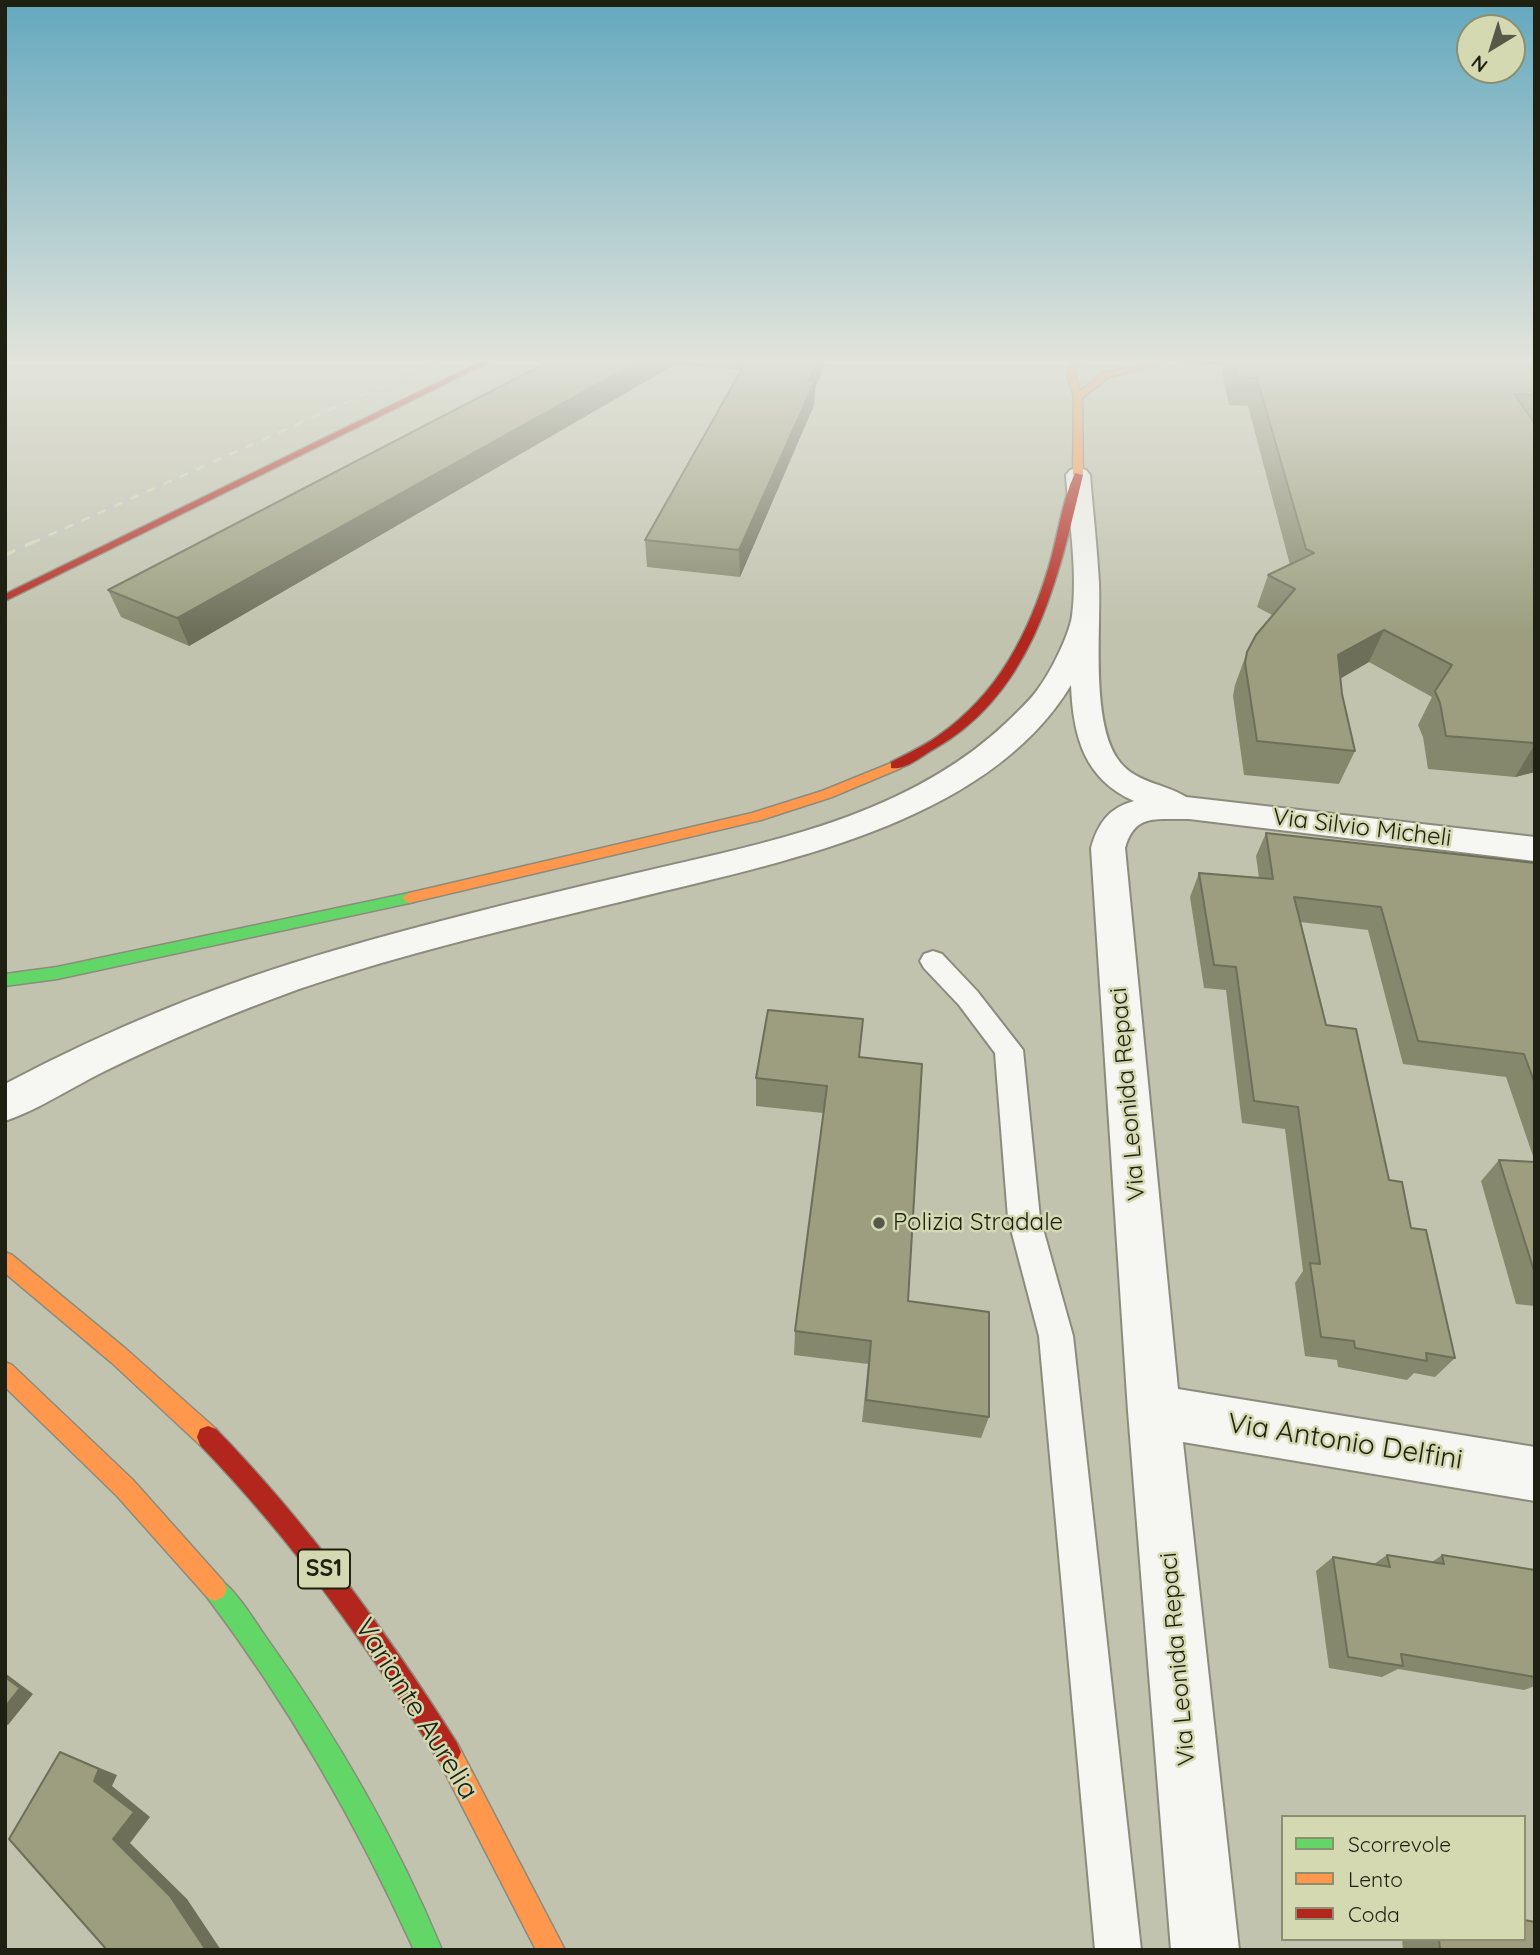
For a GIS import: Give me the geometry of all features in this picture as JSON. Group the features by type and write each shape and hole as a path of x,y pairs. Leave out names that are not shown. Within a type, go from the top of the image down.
{"main road":[{"path":"5,598 304,451"},
{"path":"5,980 71,970 372,909 713,828 831,794 886,771 932,746 957,728 1013,671 1038,624 1078,475 1078,451"},
{"name":"Variante Aurelia","path":"5,1261 158,1392 228,1457 334,1581 380,1647 471,1793 551,1950"},
{"path":"5,1372 148,1511 236,1615 317,1732 376,1842 428,1950"}],"street":[{"path":"1078,475 1086,597 1089,721 1093,739 1102,760 1115,776 1132,789 1189,808"},
{"path":"5,1104 133,1041 290,977 568,902 794,847 845,832 906,807 985,759 1042,706 1060,679 1085,621"},
{"name":"Via Silvio Micheli","path":"1189,808 1535,849"},
{"name":"Via Leonida Repaci","path":"1189,808 1133,811 1124,815 1114,825 1108,848 1154,1411 1205,1950"},
{"name":"Via Antonio Delfini","path":"1154,1411 1535,1474"}],"lane":[{"path":"933,961 968,998 1009,1050 1024,1218 1056,1335 1118,1950"}],"building":[{"path":"375,451 476,451 177,618 108,590"},
{"path":"695,451 783,451 739,550 645,540"},
{"path":"1278,451 1535,451 1535,743 1446,736 1435,691 1452,665 1384,630 1338,655 1342,694 1355,751 1257,741 1245,663 1247,652 1256,635 1295,589 1268,575 1314,553 1306,549"},
{"path":"1266,833 1535,863 1535,1084 1524,1054 1418,1041 1381,907 1294,897 1326,1025 1356,1029 1389,1180 1402,1182 1411,1228 1426,1230 1455,1358 1426,1353 1427,1361 1355,1348 1354,1341 1321,1337 1310,1263 1320,1264 1298,1107 1254,1101 1236,967 1214,965 1199,873 1273,879"},
{"path":"768,1010 863,1019 859,1057 922,1064 908,1301 989,1312 989,1417 866,1400 871,1341 795,1331 827,1086 756,1078"},
{"path":"1499,1160 1535,1162 1535,1274"},
{"path":"1387,1555 1444,1564 1442,1555 1535,1570 1535,1677 1401,1654 1403,1666 1348,1657 1333,1557 1390,1567"},
{"path":"5,1677 20,1688 5,1707"},
{"path":"60,1752 99,1769 94,1781 134,1812 113,1839 170,1896 206,1950 107,1950 9,1839"},
{"path":"1526,1920 1535,1922 1535,1950 1440,1950 1439,1941 1526,1941"}],"railway":[{"path":"32,543 237,451"},
{"path":"5,555 36,541"}],"traffic: fast":[{"path":"5,980 57,973 409,898"},
{"path":"215,1589 277,1674 333,1762 383,1855 428,1950"}],"traffic: slow":[{"path":"1078,451 1078,475"},
{"path":"409,898 756,817 827,794 896,765"},
{"path":"5,1261 119,1356 208,1437"},
{"path":"5,1372 125,1488 215,1589"},
{"path":"448,1752 551,1950"}],"traffic: jam":[{"path":"5,598 304,451"},
{"path":"896,765 941,740 977,711 1004,680 1025,645 1042,607 1078,475"},
{"path":"208,1437 276,1510 337,1587 448,1752"}],"place":[{"name":"Polizia Stradale","path":"879,1223"}]}
